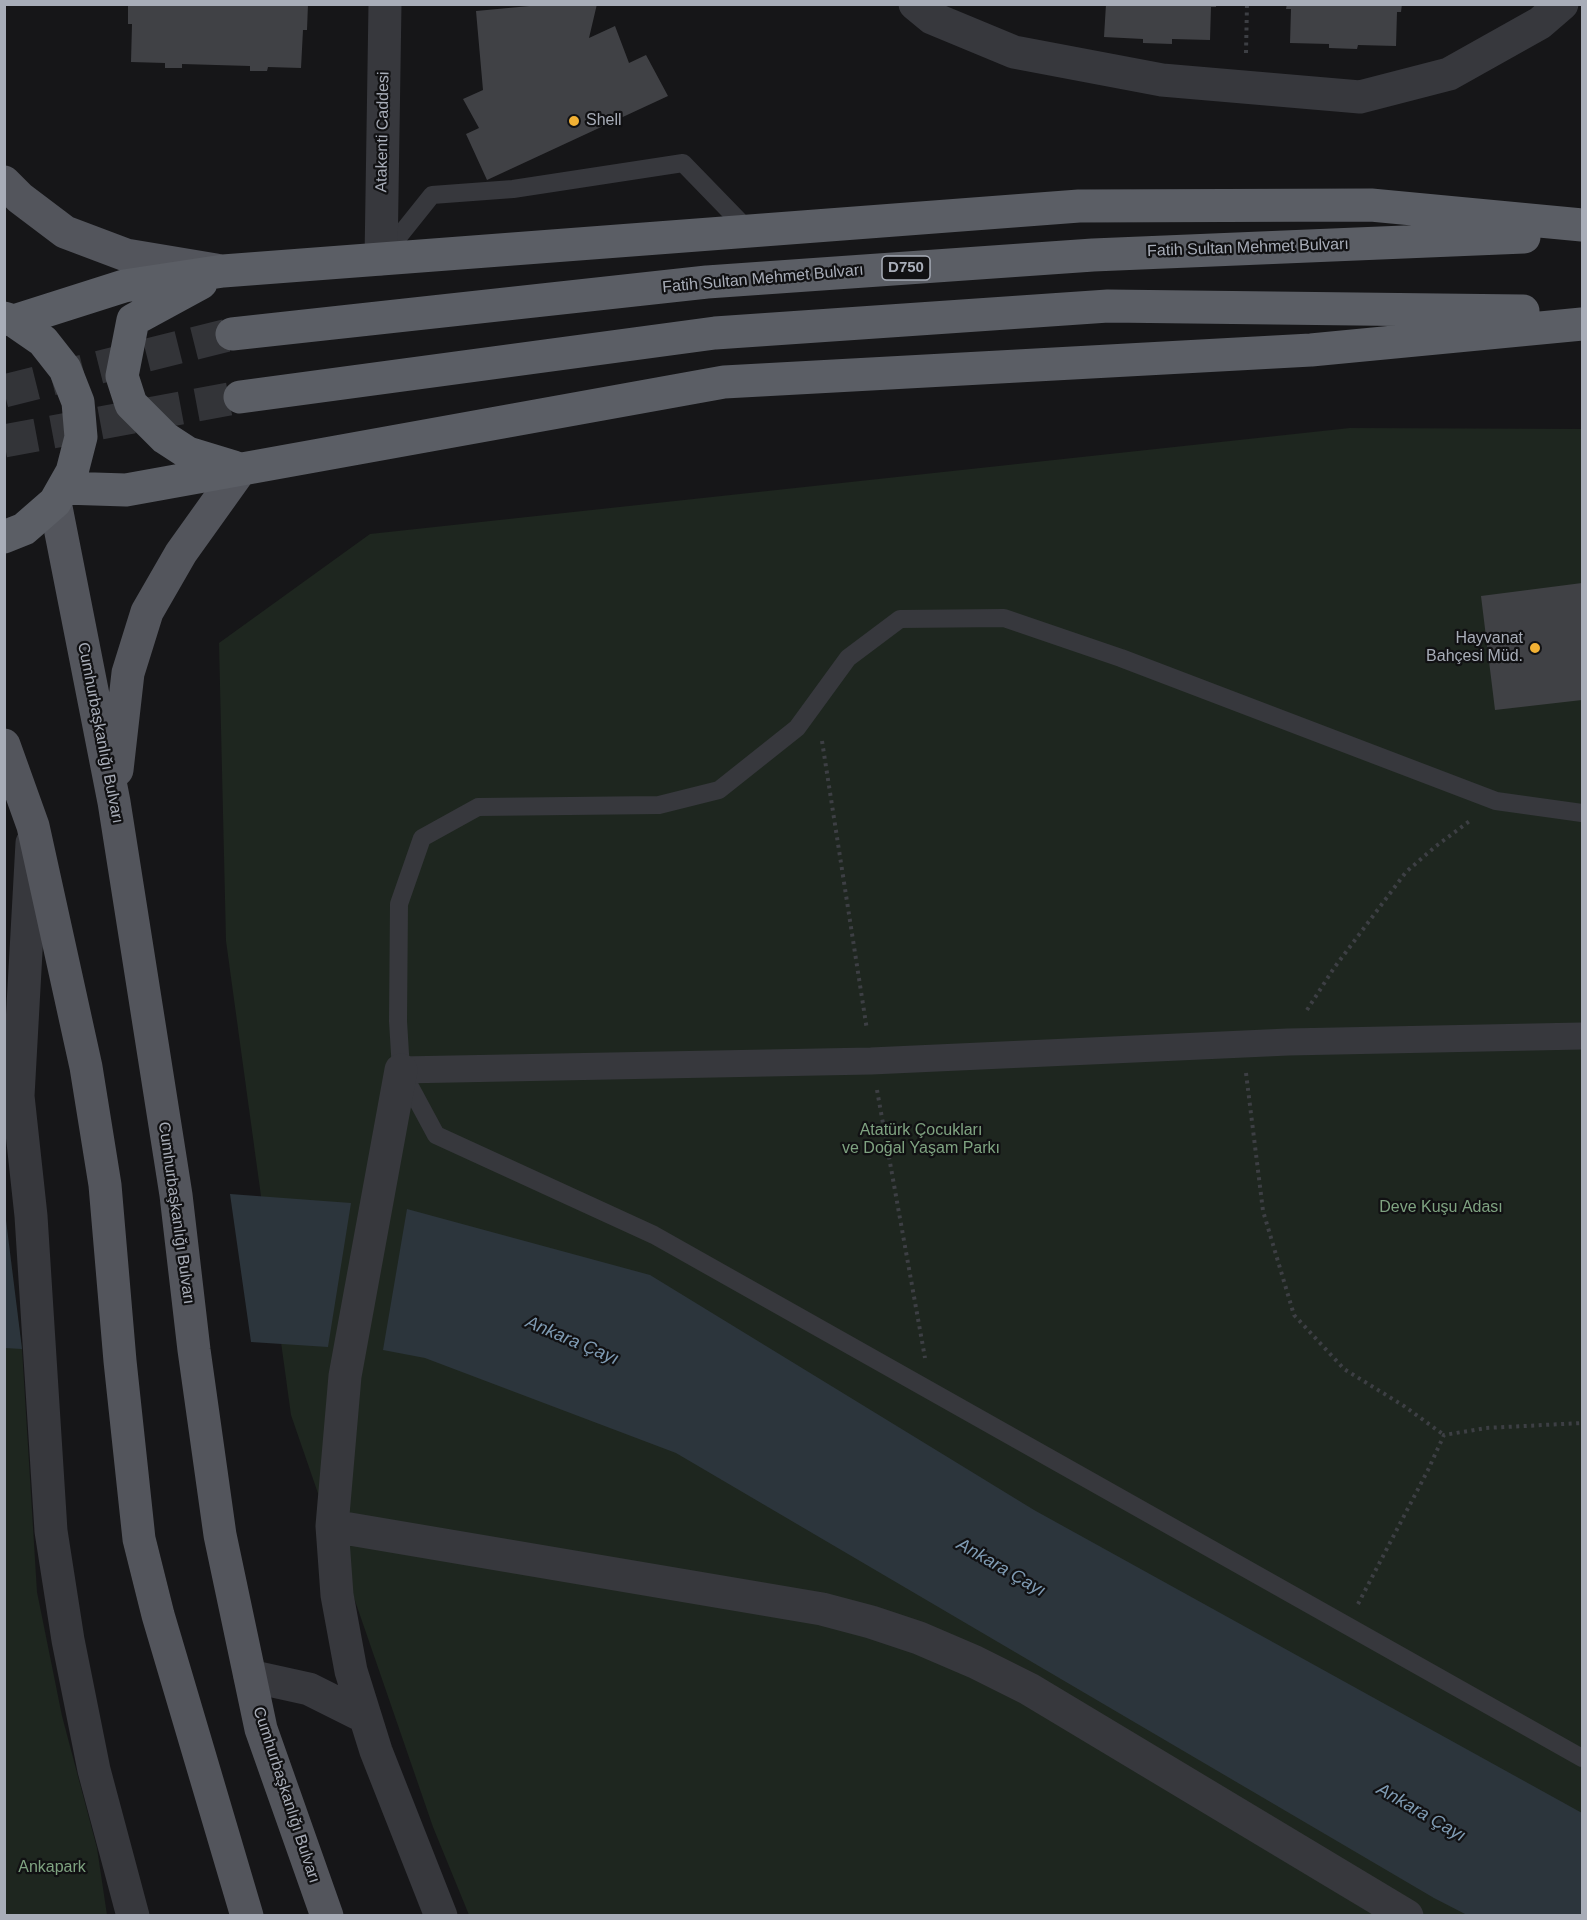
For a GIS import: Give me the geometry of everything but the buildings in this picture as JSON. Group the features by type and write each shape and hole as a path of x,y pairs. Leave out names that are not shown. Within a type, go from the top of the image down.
{"highway":[{"path":"9,319 124,286 223,271 1079,206 1371,205 1582,225"},
{"name":"Fatih Sultan Mehmet Bulvarı","path":"232,334 718,281 1093,255 1582,234"},
{"path":"223,271 133,320 122,376 131,404 165,438 188,453 241,470"},
{"path":"240,397 715,333 1096,306 1582,312"},
{"path":"4,537 24,529 59,495 72,472 81,437 78,402 66,369 43,341 9,319"},
{"path":"59,495 126,490 724,382 1311,350 1582,324"}],"main road":[{"path":"4,182 20,198 65,232 126,255 223,271"},
{"path":"114,802 128,673 147,612 181,553 241,470"},
{"name":"Cumhurbaşkanlığı Bulvarı","path":"59,495 114,802 176,1195 194,1350 220,1535 261,1729 327,1916"},
{"path":"4,745 32,825 86,1067 105,1185 120,1361 139,1539 158,1616 247,1916"},
{"path":"4,788 32,825"}],"street":[{"name":"Atakenti Caddesi","path":"381,259 385,4"},
{"path":"915,4 932,18 1014,52 1162,80 1360,97 1449,74 1540,23 1562,4"},
{"path":"32,825 18,1096 31,1216 51,1531 68,1640 94,1770 133,1916"},
{"path":"441,1916 376,1751 351,1671 337,1595 332,1526 345,1376 401,1070 871,1061 1288,1042 1582,1036"},
{"path":"4,1100 21,1062"},
{"path":"332,1526 822,1609 919,1638 1029,1689 1407,1916"},
{"path":"250,1676 309,1689 365,1717"}],"lane":[{"path":"381,259 432,195 513,189 684,163 748,230"},
{"path":"1582,813 1496,801 1121,658 1004,618 900,619 848,658 797,728 719,790 659,805 478,807 422,838 399,904 398,1021 401,1070 436,1135 654,1235 1582,1758"}],"path":[{"path":"1244,87 1247,4"},
{"path":"1288,1042 1334,968 1406,872 1436,846 1496,801"},
{"path":"1242,1044 1263,1211 1294,1315 1344,1369 1404,1406 1444,1435 1486,1428 1582,1423"},
{"path":"1347,1625 1444,1435"}],"green space":[{"name":"Atatürk Çocukları ve Doğal Yaşam Parkı","path":"1350,428 1582,429 1582,1915 469,1915 433,1827 291,1415 226,941 219,643 370,534"},
{"name":"Ankapark","path":"4,1212 22,1349 37,1592 62,1716 97,1848 107,1915 5,1915"}],"water":[{"path":"230,1194 351,1203 328,1347 251,1342"},
{"name":"Ankara Çayı","path":"407,1209 650,1275 1034,1510 1582,1813 1582,1915 1467,1915 1434,1898 676,1453 425,1358 383,1350"},
{"path":"6,1220 22,1349 5,1348"}],"tunnel":[{"path":"4,391 232,334"},
{"path":"4,441 240,397"}],"place":[{"name":"Shell","path":"574,121"},
{"name":"Hayvanat Bahçesi Müd.","path":"1535,648"}],"park label":[{"name":"Deve Kuşu Adası","path":"1441,1208"}]}
